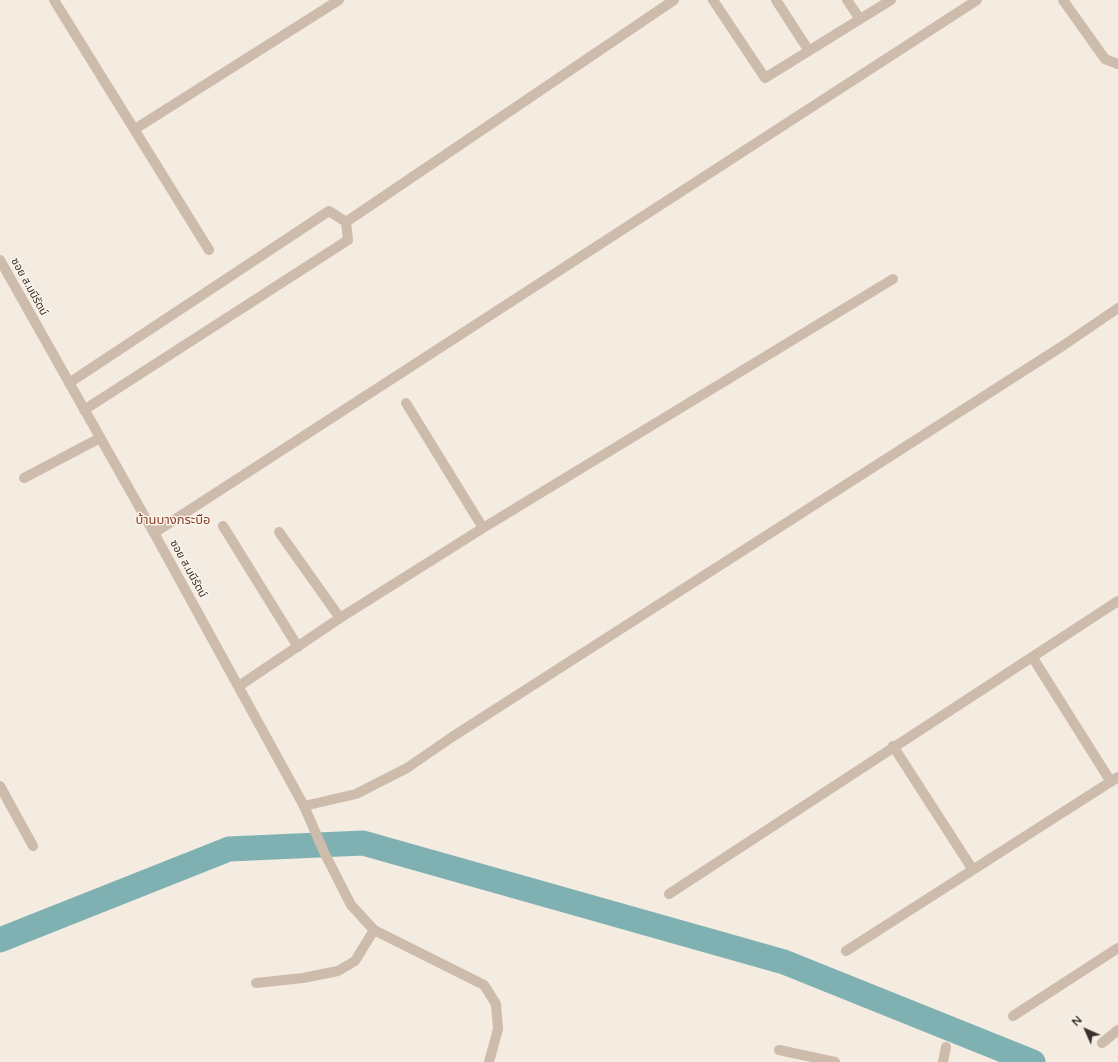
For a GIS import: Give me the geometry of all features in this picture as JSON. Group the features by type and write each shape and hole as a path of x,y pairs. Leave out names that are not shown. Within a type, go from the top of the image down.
{"street":[{"path":"54,0 209,250"},
{"path":"135,129 339,0"},
{"path":"346,222 674,0"},
{"path":"713,0 765,78 891,0"},
{"path":"776,0 809,51"},
{"path":"847,0 860,19"},
{"path":"154,533 977,0"},
{"path":"1063,0 1105,59 1118,64"},
{"path":"69,382 329,211 346,222"},
{"path":"84,410 348,240 346,222"},
{"name":"ซอย ส.มนีรัตน์","path":"0,260 154,533 305,807 339,882 351,904 374,930"},
{"path":"239,686 340,618 483,528 893,279"},
{"path":"305,807 356,794 407,768 452,737 1064,345 1118,308"},
{"path":"406,403 483,528"},
{"path":"24,478 100,438"},
{"path":"223,526 298,647"},
{"path":"279,532 340,618"},
{"path":"668,894 893,746 1033,658 1118,601"},
{"path":"846,951 1115,779 1033,658"},
{"path":"893,746 973,870"},
{"path":"0,786 33,846"},
{"path":"256,983 303,978 338,971 355,960 374,930 484,985 496,1004 498,1023 498,1029 489,1062"},
{"path":"1013,1016 1118,948"},
{"path":"1102,1043 1118,1030"},
{"path":"943,1062 946,1047"},
{"path":"779,1050 835,1062"}],"waterway":[{"path":"0,940 229,849 363,843 784,962 1033,1062"}],"district":[{"name":"บ้านบางกระบือ","path":"173,521"}]}
